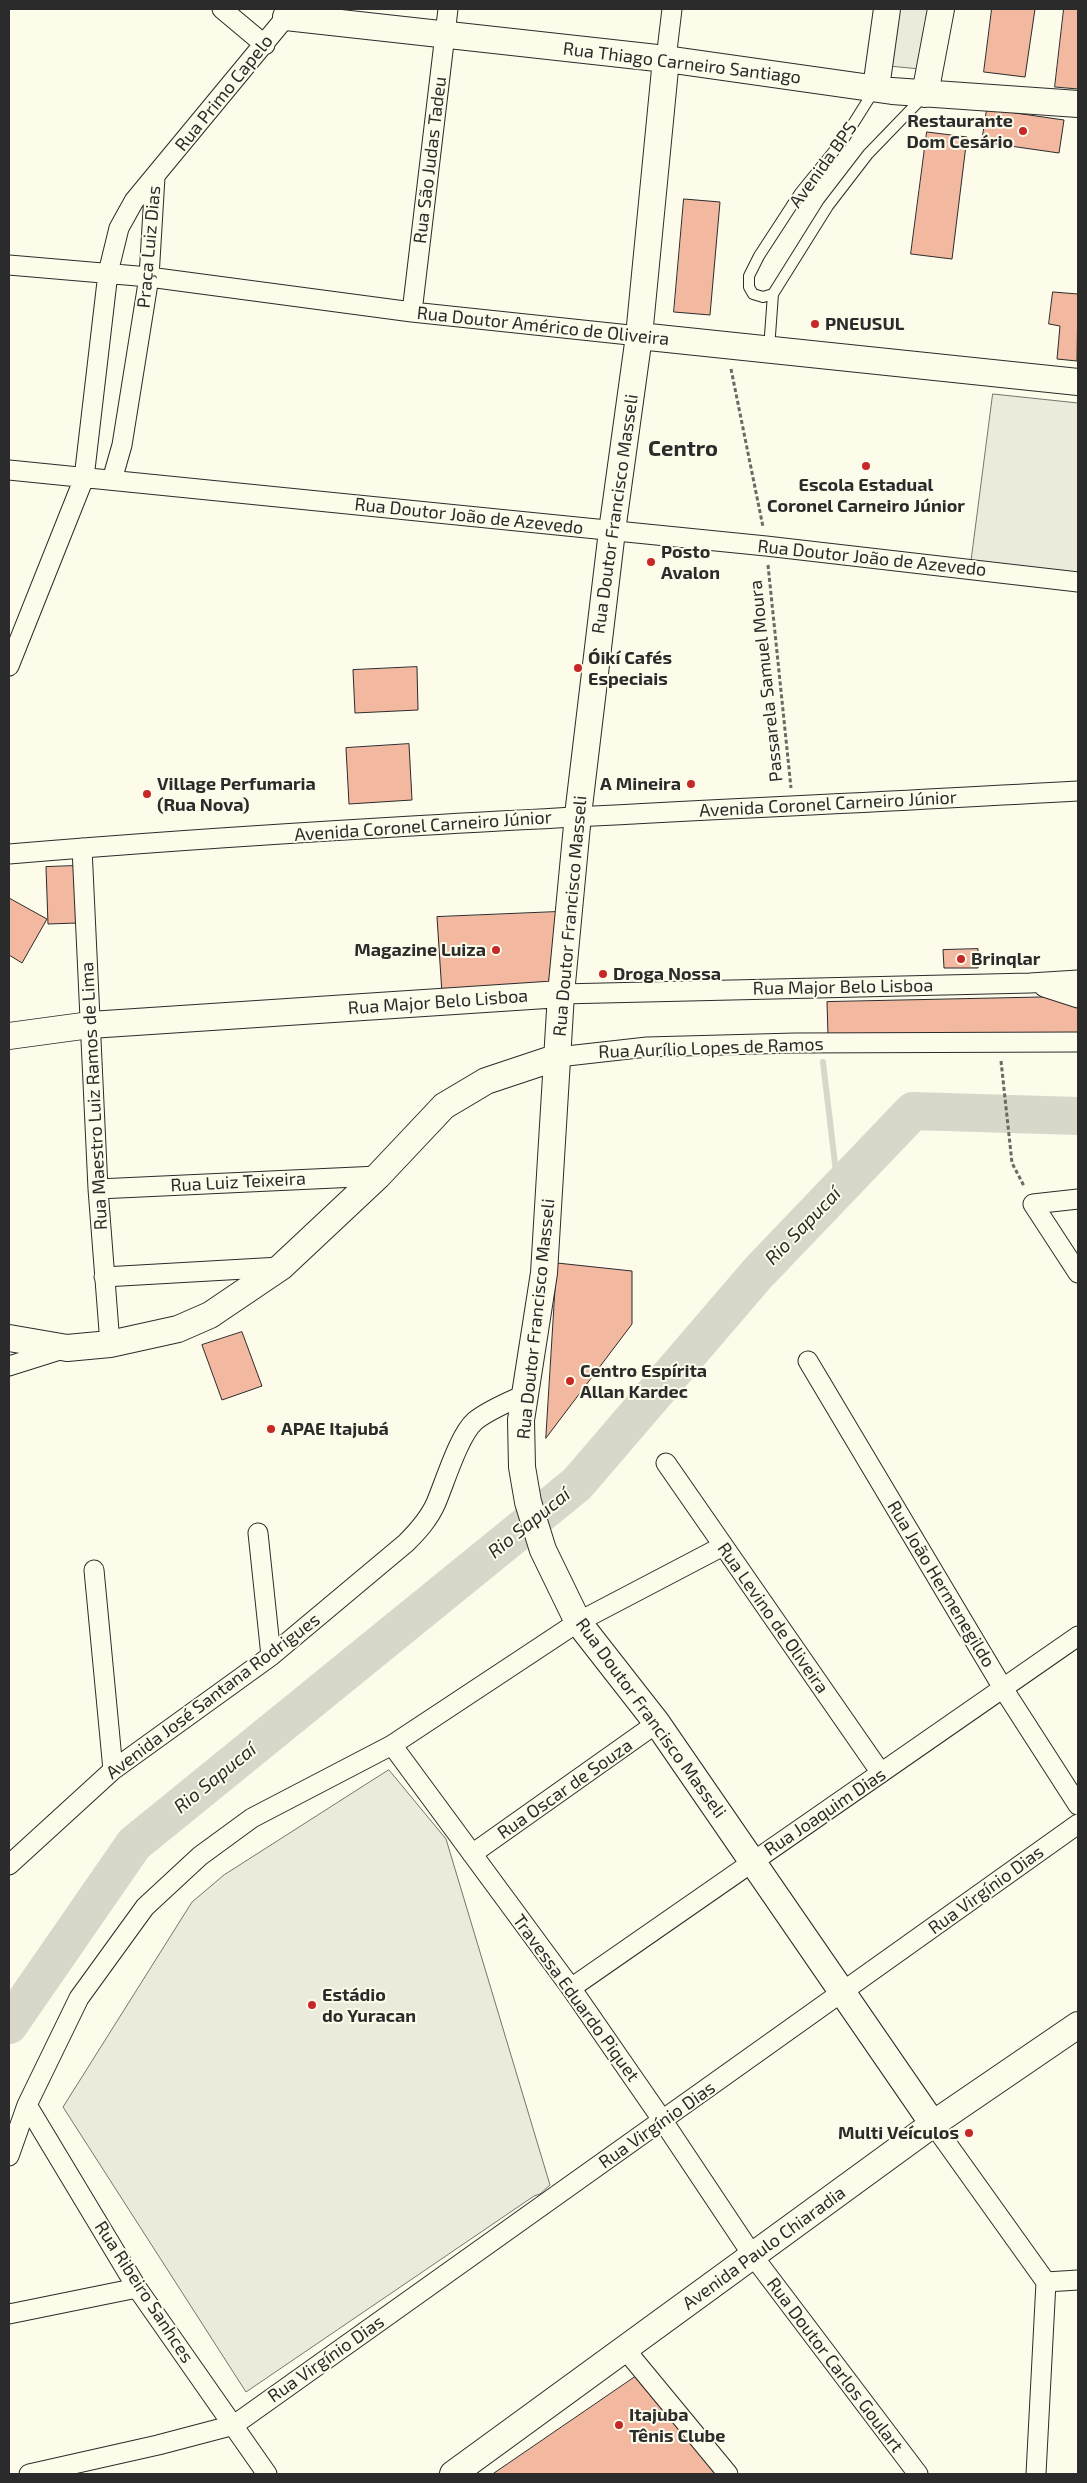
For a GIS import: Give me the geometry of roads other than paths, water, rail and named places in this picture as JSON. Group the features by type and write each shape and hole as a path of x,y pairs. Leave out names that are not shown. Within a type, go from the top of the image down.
{"main road":[{"name":"Avenida BPS","path":"876,88 887,9"},
{"path":"925,94 941,9"},
{"name":"Rua Thiago Carneiro Santiago","path":"289,13 444,34 666,59 925,94 1078,104"},
{"name":"Rua Doutor Francisco Masseli","path":"666,59 639,336 612,531 578,815 561,994 544,1273 521,1420 522,1468 528,1502 543,1550 578,1622 657,1723 844,1992 933,2124"},
{"name":"Rua Doutor Américo de Oliveira","path":"639,336 1078,382"},
{"name":"Rua Major Belo Lisboa","path":"9,1036 90,1025 561,994"},
{"name":"Rua Aurílio Lopes de Ramos","path":"9,1338 67,1348 110,1344 186,1326 210,1315 281,1267 378,1176 444,1106 486,1081 558,1057"},
{"name":"Avenida Paulo Chiaradia","path":"453,2474 933,2124 1078,2026"}],"street":[{"path":"222,9 265,45"},
{"name":"Rua São Judas Tadeu","path":"412,312 448,9"},
{"path":"666,59 672,9"},
{"name":"Rua Primo Capelo","path":"155,177 265,45 289,13"},
{"name":"Praça Luiz Dias","path":"9,666 84,478 108,274 119,228 134,202 155,177"},
{"name":"Praça Luiz Dias","path":"112,480 122,445 149,277 155,177"},
{"name":"Rua Doutor Américo de Oliveira","path":"9,264 149,277 412,312 639,336"},
{"name":"Rua Doutor João de Azevedo","path":"9,470 766,546 1078,582"},
{"name":"Avenida Coronel Carneiro Júnior","path":"9,854 578,815 793,807 1078,791"},
{"name":"Rua Maestro Luiz Ramos de Lima","path":"82,848 98,1189 110,1344"},
{"name":"Rua Major Belo Lisboa","path":"561,994 1030,983 1078,980"},
{"path":"1030,983 1078,998"},
{"name":"Rua Aurílio Lopes de Ramos","path":"558,1057 647,1047 1078,1042"},
{"name":"Rua Luiz Teixeira","path":"98,1189 378,1176"},
{"path":"1078,1200 1033,1204 1078,1273"},
{"path":"104,1277 281,1267"},
{"path":"9,1366 67,1348"},
{"name":"Rua João Hermenegildo","path":"808,1361 1004,1690 1078,1804"},
{"name":"Avenida José Santana Rodrigues","path":"9,1865 114,1770 271,1656 417,1532 435,1506 465,1434 474,1422 487,1412 526,1394"},
{"name":"Rua Levino de Oliveira","path":"666,1462 722,1546 881,1773"},
{"path":"258,1533 271,1656"},
{"path":"9,2156 27,2105 79,1998 145,1907 200,1856 252,1818 392,1745 578,1622 722,1546"},
{"path":"94,1570 114,1770"},
{"name":"Rua Joaquim Dias","path":"571,1988 753,1860 1004,1690 1078,1636"},
{"name":"Rua Oscar de Souza","path":"472,1854 657,1723"},
{"name":"Travessa Eduardo Piquet","path":"392,1745 571,1988 663,2120 753,2256"},
{"name":"Rua Virgínio Dias","path":"29,2474 158,2445 234,2424 1078,1824"},
{"name":"Rua Ribeiro Sanhces","path":"27,2105 137,2288 234,2424 267,2474"},
{"path":"933,2124 1046,2282 1036,2474"},
{"name":"Rua Doutor Carlos Goulart","path":"753,2256 918,2474"},
{"path":"1046,2282 1078,2280"},
{"path":"9,2314 137,2288"},
{"path":"624,2348 728,2474"}],"lane":[{"name":"Avenida BPS","path":"773,294 764,297 753,294 749,287 749,276 759,256 800,193 843,140 876,88"},
{"name":"Avenida BPS","path":"769,350 773,294 828,206 868,154 925,94"}],"waterway":[{"path":"823,1062 838,1189"},
{"name":"Rio Sapucaí","path":"9,2025 134,1844 577,1484 758,1273 913,1111 1078,1116"}],"place":[{"name":"Restaurante Dom Cesário","path":"1023,131"},
{"name":"PNEUSUL","path":"815,324"},
{"name":"Escola Estadual Coronel Carneiro Júnior","path":"866,466"},
{"name":"Posto Avalon","path":"651,562"},
{"name":"Óikí Cafés Especiais","path":"578,668"},
{"name":"A Mineira","path":"691,784"},
{"name":"Village Perfumaria (Rua Nova)","path":"147,794"},
{"name":"Magazine Luiza","path":"496,950"},
{"name":"Brinqlar","path":"961,959"},
{"name":"Droga Nossa","path":"603,974"},
{"name":"Centro Espírita Allan Kardec","path":"570,1381"},
{"name":"APAE Itajubá","path":"271,1429"},
{"name":"Estádio do Yuracan","path":"312,2005"},
{"name":"Multi Veículos","path":"969,2133"},
{"name":"Itajuba Tênis Clube","path":"619,2425"}],"district":[{"name":"Centro","path":"683,449"}]}
